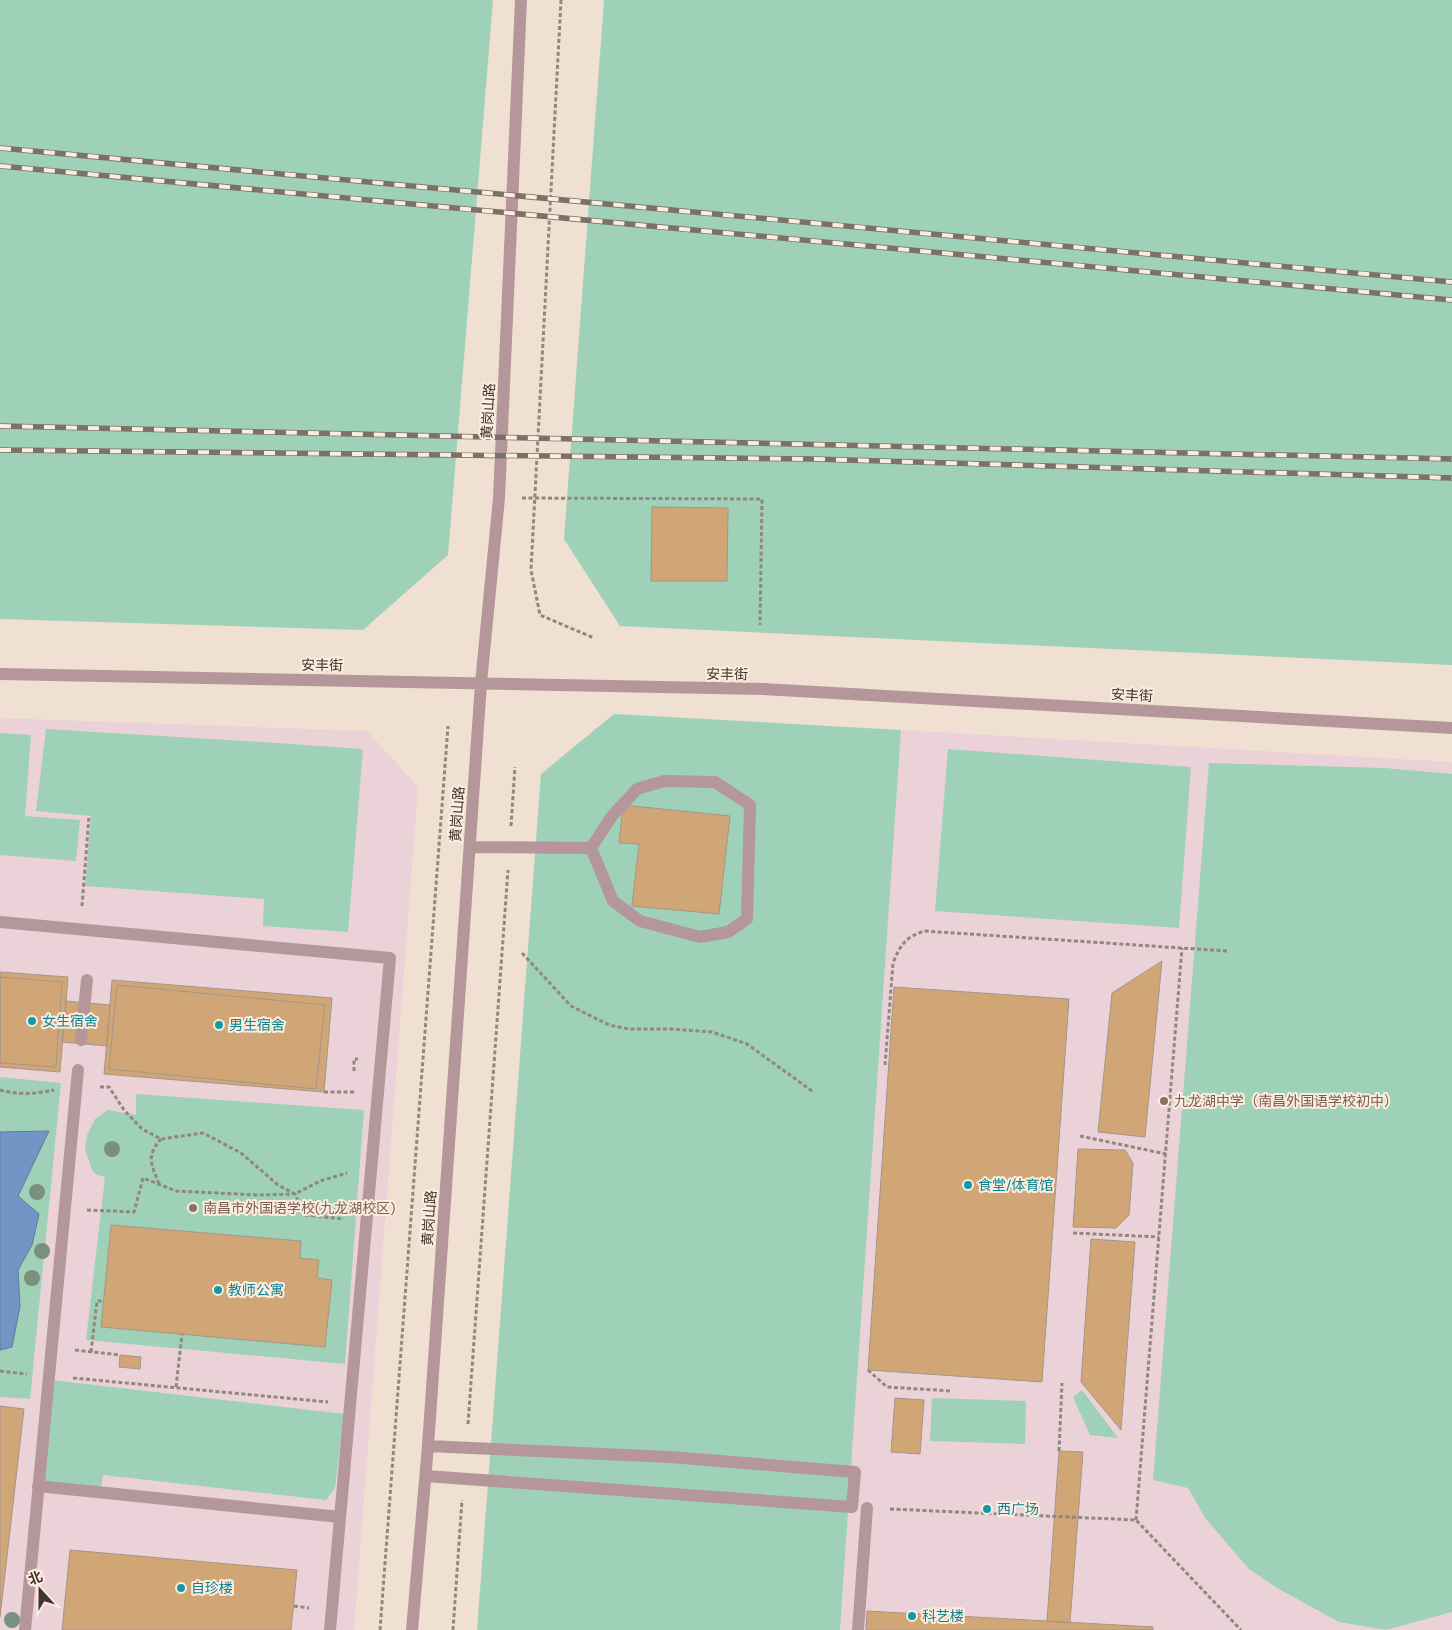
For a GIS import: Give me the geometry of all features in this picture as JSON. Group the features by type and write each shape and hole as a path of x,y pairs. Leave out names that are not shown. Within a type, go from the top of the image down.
{"street":[{"name":"黄岗山路","path":"412,1630 426,1476 481,683 499,498 521,0"},
{"name":"安丰街","path":"0,674 763,690 1452,728"},
{"path":"664,781 715,782 750,805 747,919 728,932 700,937 640,921 614,901 591,848 612,816 637,789 664,781"},
{"path":"470,847 591,848"},
{"path":"0,922 390,958 330,1630"},
{"path":"81,1040 87,980"},
{"path":"25,1630 78,1070"},
{"path":"426,1476 852,1507 855,1472 670,1457 428,1446"},
{"path":"38,1486 340,1517"},
{"path":"858,1630 867,1508"}],"path":[{"path":"561,0 531,570 540,615 594,638"},
{"path":"499,498 762,499 760,625"},
{"path":"380,1630 448,726"},
{"path":"466,1448 515,767"},
{"path":"80,929 89,816"},
{"path":"885,1065 893,964 904,942 912,935 924,931 1227,951"},
{"path":"1136,1520 1182,948"},
{"path":"522,953 572,1006 609,1025 629,1029 671,1029 712,1032 747,1044 812,1091"},
{"path":"354,1076 354,1059 381,1059"},
{"path":"324,1092 354,1093 354,1084"},
{"path":"0,1090 11,1093 38,1093 77,1086 109,1087 124,1110 142,1129 161,1139 203,1134 240,1153 278,1185 295,1194 305,1215 367,1221"},
{"path":"1080,1136 1166,1154"},
{"path":"159,1184 151,1165 153,1149 161,1139"},
{"path":"65,1208 134,1212 143,1178 176,1191 258,1195 295,1194 320,1181 372,1166"},
{"path":"1073,1233 1159,1237"},
{"path":"90,1352 97,1302 104,1301"},
{"path":"176,1387 182,1334"},
{"path":"52,1348 120,1355"},
{"path":"868,1370 887,1387 950,1391"},
{"path":"49,1376 350,1404"},
{"path":"1059,1451 1062,1383"},
{"path":"453,1630 464,1479"},
{"path":"867,1508 1136,1520 1242,1630"},
{"path":"294,1606 300,1607"}],"shaded area":[{"name":"南昌市外国语学校(九龙湖校区)","path":"0,718 367,731 418,787 354,1630 0,1630"},
{"name":"九龙湖中学（南昌外国语学校初中）","path":"901,730 1452,762 1452,1630 840,1630"}],"green space":[{"path":"0,0 493,0 448,555 363,630 0,619"},
{"path":"604,0 1452,0 1452,665 620,626 564,539"},
{"path":"614,714 901,730 840,1630 477,1630 541,774"},
{"path":"46,729 363,749 348,932 263,926 264,899 85,886 91,816 36,811"},
{"path":"0,733 31,735 25,816 80,820 76,861 0,855"},
{"path":"948,749 1191,767 1179,928 935,911"},
{"path":"1209,763 1385,768 1452,774 1452,1612 1386,1630 1339,1622 1277,1588 1249,1569 1206,1519 1188,1488 1153,1480"},
{"path":"0,1077 61,1083 30,1399 0,1397"},
{"path":"136,1094 364,1110 345,1364 86,1340 105,1177 97,1175 92,1170 85,1149 87,1135 95,1119 108,1110 136,1115"},
{"path":"52,1380 344,1414 335,1488 326,1500 103,1475 101,1489 40,1482"},
{"path":"1082,1390 1118,1438 1090,1435 1073,1397"},
{"path":"932,1398 1026,1401 1025,1444 930,1441"}],"water":[{"path":"49,1131 18,1196 39,1214 32,1245 18,1270 20,1306 12,1347 0,1350 0,1132"}],"building":[{"path":"652,507 728,508 727,581 651,581"},
{"path":"623,805 730,816 719,914 632,906 639,844 619,843"},
{"path":"1162,961 1145,1137 1098,1132 1112,993"},
{"name":"女生宿舍","path":"0,972 68,977 60,1072 0,1067"},
{"name":"女生宿舍","path":"0,977 62,982 56,1067 0,1063"},
{"name":"男生宿舍","path":"112,980 332,998 324,1092 104,1074"},
{"name":"男生宿舍","path":"117,985 325,1005 316,1089 109,1069"},
{"name":"食堂/体育馆","path":"894,987 1069,999 1042,1382 868,1370"},
{"path":"66,1001 110,1005 107,1046 62,1042"},
{"path":"1078,1149 1125,1150 1133,1163 1129,1215 1116,1228 1073,1227"},
{"name":"教师公寓","path":"111,1225 301,1241 300,1258 319,1260 317,1278 332,1280 325,1347 101,1327"},
{"path":"1091,1239 1135,1242 1121,1430 1081,1382"},
{"path":"120,1355 141,1357 140,1369 119,1367"},
{"path":"895,1398 924,1400 920,1454 891,1452"},
{"path":"0,1406 24,1409 0,1617"},
{"path":"1059,1451 1083,1452 1070,1623 1047,1621"},
{"name":"自珍楼","path":"70,1550 297,1570 291,1630 62,1630"},
{"name":"科艺楼","path":"867,1611 1153,1627 1153,1630 866,1630"}],"railway":[{"path":"0,148 1452,282"},
{"path":"0,166 1452,300"},
{"path":"0,426 1452,459"},
{"path":"0,450 813,459 1452,478"}],"place":[{"name":"女生宿舍","path":"32,1021"},
{"name":"男生宿舍","path":"219,1025"},
{"name":"九龙湖中学（南昌外国语学校初中）","path":"1164,1101"},
{"name":"食堂/体育馆","path":"968,1185"},
{"name":"南昌市外国语学校(九龙湖校区)","path":"193,1208"},
{"name":"教师公寓","path":"218,1290"},
{"name":"西广场","path":"987,1509"},
{"name":"自珍楼","path":"181,1588"},
{"name":"科艺楼","path":"912,1616"}]}
